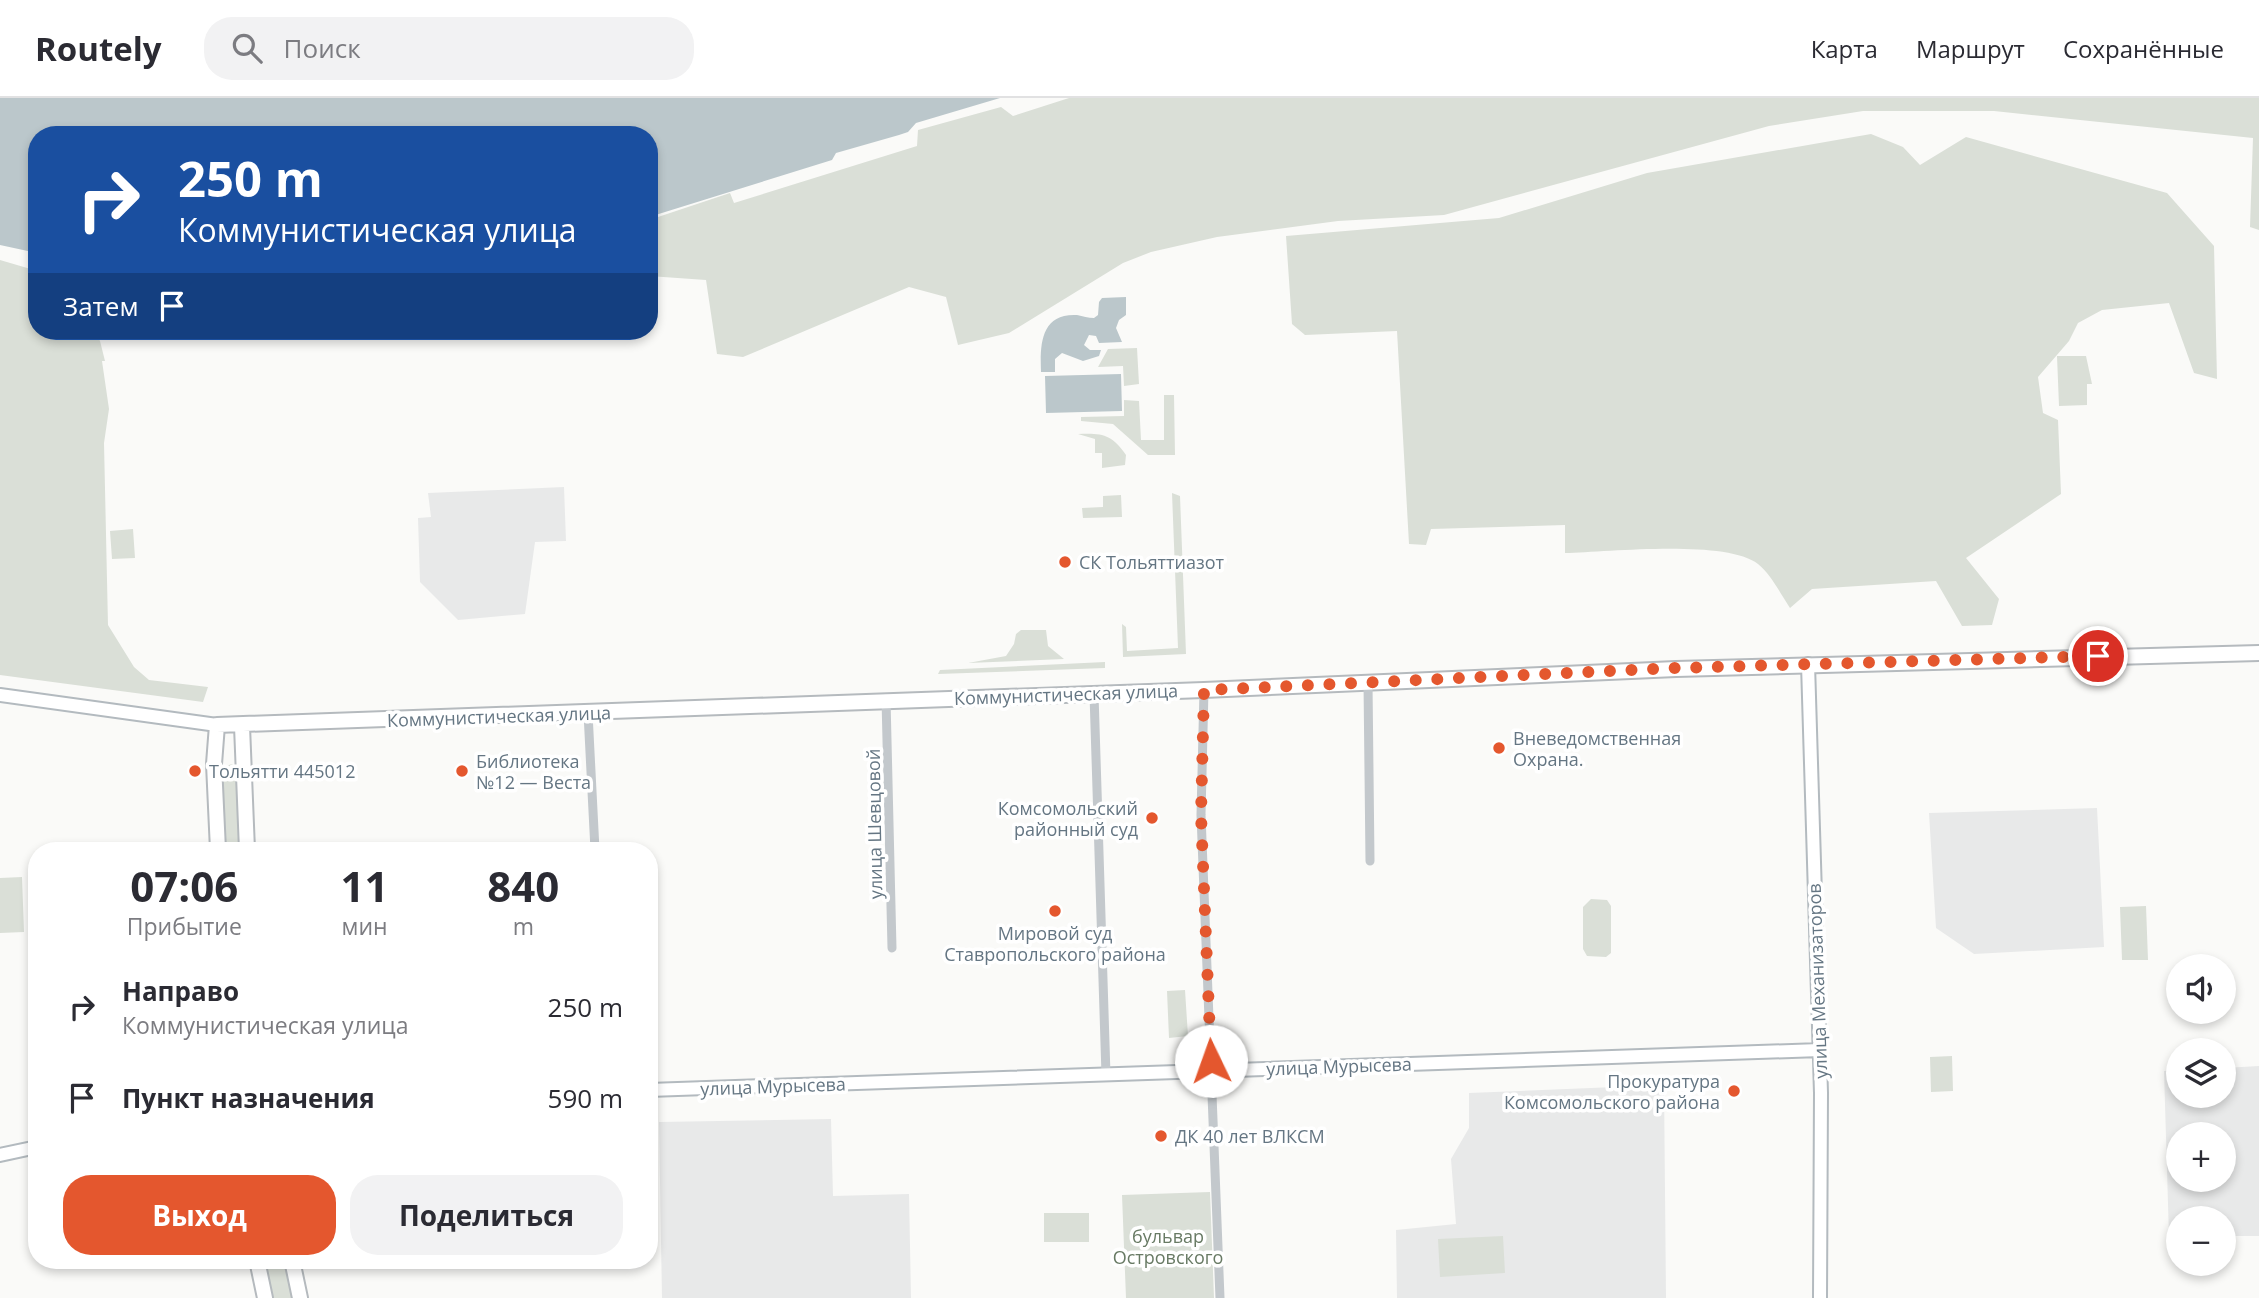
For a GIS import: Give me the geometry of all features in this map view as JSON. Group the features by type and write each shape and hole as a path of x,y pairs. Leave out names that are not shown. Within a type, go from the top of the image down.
{"main road":[{"name":"Коммунистическая улица","path":"217,725 886,699 1204,690 1808,664 2259,653"},
{"path":"217,725 214,764 218,842"},
{"path":"242,726 247,842"},
{"path":"259,1269 265,1298"},
{"path":"294,1269 300,1298"}],"street":[{"name":"улица Механизаторов","path":"1808,664 1820,1051 1820,1298"},
{"path":"1368,683 1370,861"},
{"path":"1204,690 1201,815 1220,1298"},
{"path":"1094,694 1106,1074"},
{"name":"Коммунистическая улица","path":"0,695 217,725"},
{"name":"улица Шевцовой","path":"886,699 892,948"},
{"path":"588,712 594,842"},
{"name":"улица Мурысева","path":"658,1090 1820,1051"},
{"path":"0,1155 28,1149"}],"shaded area":[{"path":"0,98 1000,98 916,123 908,132 836,153 832,160 658,214 658,126 28,126 28,251 0,245"},
{"path":"1126,297 1126,315 1119,320 1116,328 1122,342 1099,343 1096,336 1089,335 1084,345 1090,350 1101,350 1099,356 1083,361 1062,353 1055,359 1055,372 1041,372 1042,342 1049,325 1065,316 1094,318 1098,315 1102,298"},
{"path":"1121,374 1122,411 1046,413 1045,376"},
{"path":"564,487 566,541 535,542 525,614 458,620 420,582 418,518 431,517 428,493"},
{"path":"2097,808 2104,947 1974,954 1936,928 1929,813"},
{"path":"2259,1066 2259,1236 2236,1236 2236,1206 2168,1206 2168,1192 2236,1192 2236,1122 2166,1122 2166,1137 2164,1071 2166,1108 2236,1108 2236,1067"},
{"path":"1664,1085 1666,1298 1397,1298 1396,1230 1456,1224 1451,1159 1469,1128 1469,1093"},
{"path":"831,1119 833,1196 909,1194 911,1298 662,1298 659,1122"}],"green space":[{"path":"1069,98 2259,98 2259,230 2250,227 2253,138 1994,111 1863,111 1769,126 1444,215 1338,221 1217,237 1151,252 1123,263 1009,333 958,345 946,297 909,287 743,357 717,354 706,280 658,277 658,217 730,193 734,203 917,146 918,130 1001,107 1013,116"},
{"path":"1871,134 1903,147 1920,165 1966,137 2167,193 2214,246 2217,379 2194,373 2169,303 2102,310 2078,323 2069,341 2038,377 2043,413 2058,420 2061,494 1966,558 1999,599 1992,625 1962,626 1936,581 1812,589 1790,608 1763,568 1743,556 1694,549 1565,553 1565,525 1431,529 1426,545 1409,544 1397,331 1305,335 1292,324 1286,236 1499,218 1647,173"},
{"path":"0,260 28,268 28,340 100,341 105,361 102,361 109,409 104,443 108,625 134,667 149,680 208,687 203,702 0,675"},
{"path":"1137,348 1139,384 1124,386 1123,366 1098,367 1108,349"},
{"path":"2057,356 2086,356 2092,384 2087,384 2087,405 2059,406"},
{"path":"1164,395 1174,395 1175,455 1148,455 1113,424 1081,421 1081,417 1124,416 1124,400 1139,401 1141,440 1164,440"},
{"path":"1078,434 1094,434 1111,439 1126,455 1125,465 1102,468 1102,453 1095,453 1095,439"},
{"path":"1172,493 1180,496 1186,654 1123,657 1122,624 1126,627 1127,651 1178,648"},
{"path":"1121,495 1122,517 1083,518 1082,508 1103,507 1103,496"},
{"path":"133,529 135,558 112,559 110,531"},
{"path":"1021,630 1046,630 1048,646 1064,659 968,663 1006,656 1014,644 1016,634"},
{"path":"1105,662 1105,668 938,674 940,670"},
{"path":"232,764 238,769 242,842 224,842 223,767"},
{"path":"22,877 24,932 0,933 0,878"},
{"path":"1591,899 1607,900 1611,906 1611,953 1606,957 1587,956 1583,949 1583,907"},
{"path":"2146,906 2148,960 2122,960 2120,907"},
{"path":"1185,990 1188,1036 1169,1038 1167,991"},
{"path":"1952,1056 1953,1091 1931,1092 1930,1057"},
{"name":"бульвар Островского","path":"1210,1192 1214,1298 1126,1298 1122,1195"},
{"path":"1044,1213 1089,1213 1089,1242 1044,1242"},
{"path":"1503,1236 1505,1273 1440,1277 1438,1239"},
{"path":"266,1269 287,1269 294,1298 272,1298"}],"place":[{"name":"СК Тольяттиазот","path":"1065,562"},
{"name":"Вневедомственная Охрана.","path":"1499,748"},
{"name":"Тольятти 445012","path":"195,771"},
{"name":"Библиотека №12 — Веста","path":"462,771"},
{"name":"Комсомольский районный суд","path":"1152,818"},
{"name":"Мировой суд Ставропольского района","path":"1055,911"},
{"name":"Прокуратура Комсомольского района","path":"1734,1091"},
{"name":"ДК 40 лет ВЛКСМ","path":"1161,1136"}],"route":[{"path":"1211,1061 1201,815 1204,690 1676,668 2098,656"}]}
